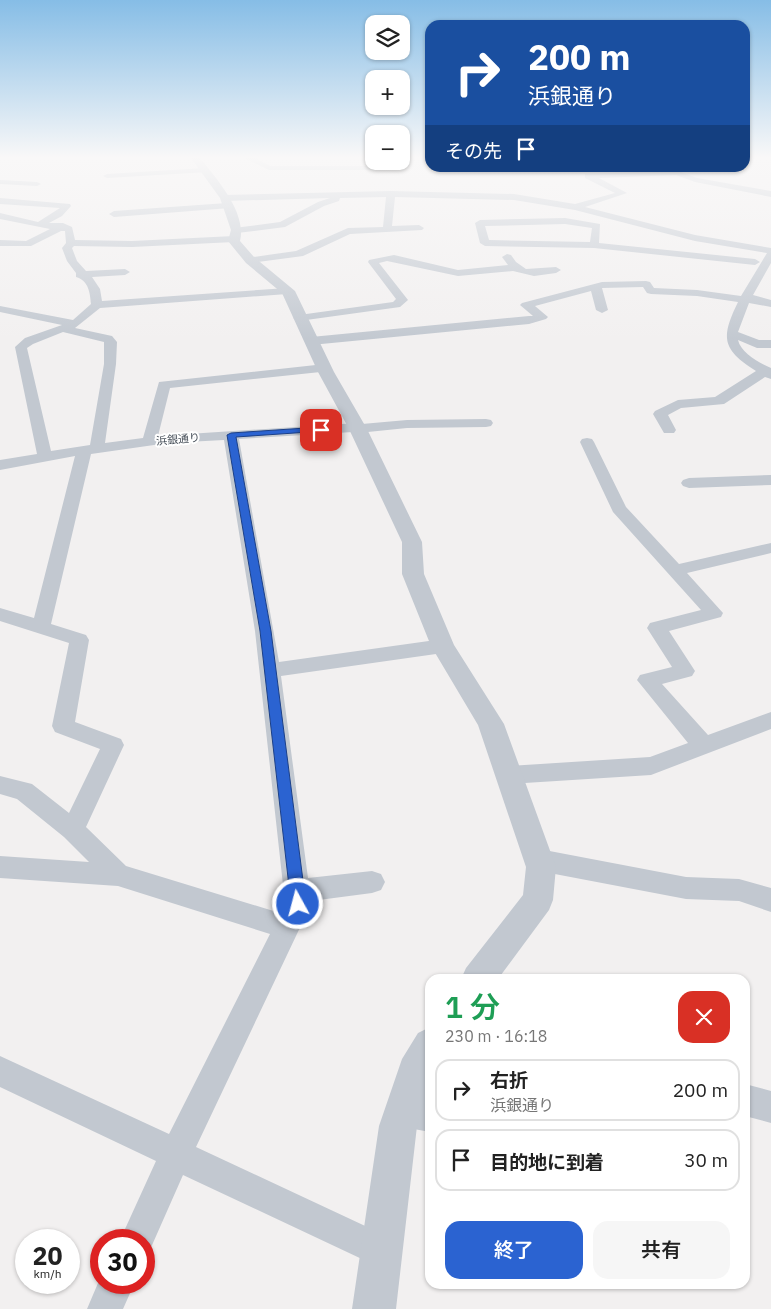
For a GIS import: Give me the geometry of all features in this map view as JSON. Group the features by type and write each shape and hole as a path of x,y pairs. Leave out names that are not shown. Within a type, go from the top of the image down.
{"street":[{"path":"16,219 63,226 70,231 71,243 67,248 68,255 80,275 94,289 97,305"},
{"path":"41,224 50,219"},
{"path":"231,219 236,235 234,241 250,260 287,291 324,368 357,428 412,542 413,574 443,646 491,724 539,860 541,868 538,900 482,974"},
{"path":"71,243 138,244 236,235 282,226 294,219"},
{"path":"388,229 389,219"},
{"path":"490,219 480,223 485,243 594,245 769,256"},
{"path":"559,219 597,226 594,245"},
{"path":"622,219 769,256"},
{"path":"0,243 28,244 63,226"},
{"path":"250,260 299,254 315,244 348,231 419,228"},
{"path":"500,244 513,268"},
{"path":"768,373 747,359 732,345 731,333 746,299 769,256"},
{"path":"299,318 396,305 402,300 373,262 386,258 458,273 513,268 529,274 556,270"},
{"path":"80,275 125,272"},
{"path":"604,273 614,284"},
{"path":"311,342 529,320 542,317 526,305 595,286 614,284 646,284 651,290 697,293 771,304"},
{"path":"595,286 602,310"},
{"path":"45,457 21,347 29,341 70,327 97,305 287,291"},
{"path":"0,309 22,313 70,327 108,339 111,342 110,364 91,449 41,627"},
{"path":"0,319 22,313"},
{"path":"731,333 757,344 771,344"},
{"path":"149,442 164,385 324,368"},
{"path":"669,430 660,414 678,404 719,401 751,378 768,373"},
{"name":"浜銀通り","path":"0,465 91,449 149,442 407,424 486,423"},
{"path":"142,1229 176,1154 298,904 265,631 231,435"},
{"path":"587,442 619,509 714,613 657,628 686,671 647,680 704,746"},
{"path":"689,483 771,480"},
{"path":"676,570 771,548"},
{"path":"0,614 79,640 63,726 113,745 73,830"},
{"path":"270,670 443,646"},
{"path":"509,775 651,766 771,720"},
{"path":"0,785 24,791 73,830 118,875"},
{"path":"0,800 24,791"},
{"path":"539,860 686,888 739,890 771,900"},
{"path":"0,868 118,875 287,927"},
{"path":"297,891 372,882"},
{"path":"374,1309 380,1251 398,1126 417,1114 415,1072 425,1054"},
{"path":"0,1071 380,1251"},
{"path":"750,1101 771,1107"},
{"path":"105,1309 112,1294"}],"route":[{"path":"298,904 265,631 231,435 321,430"}]}
